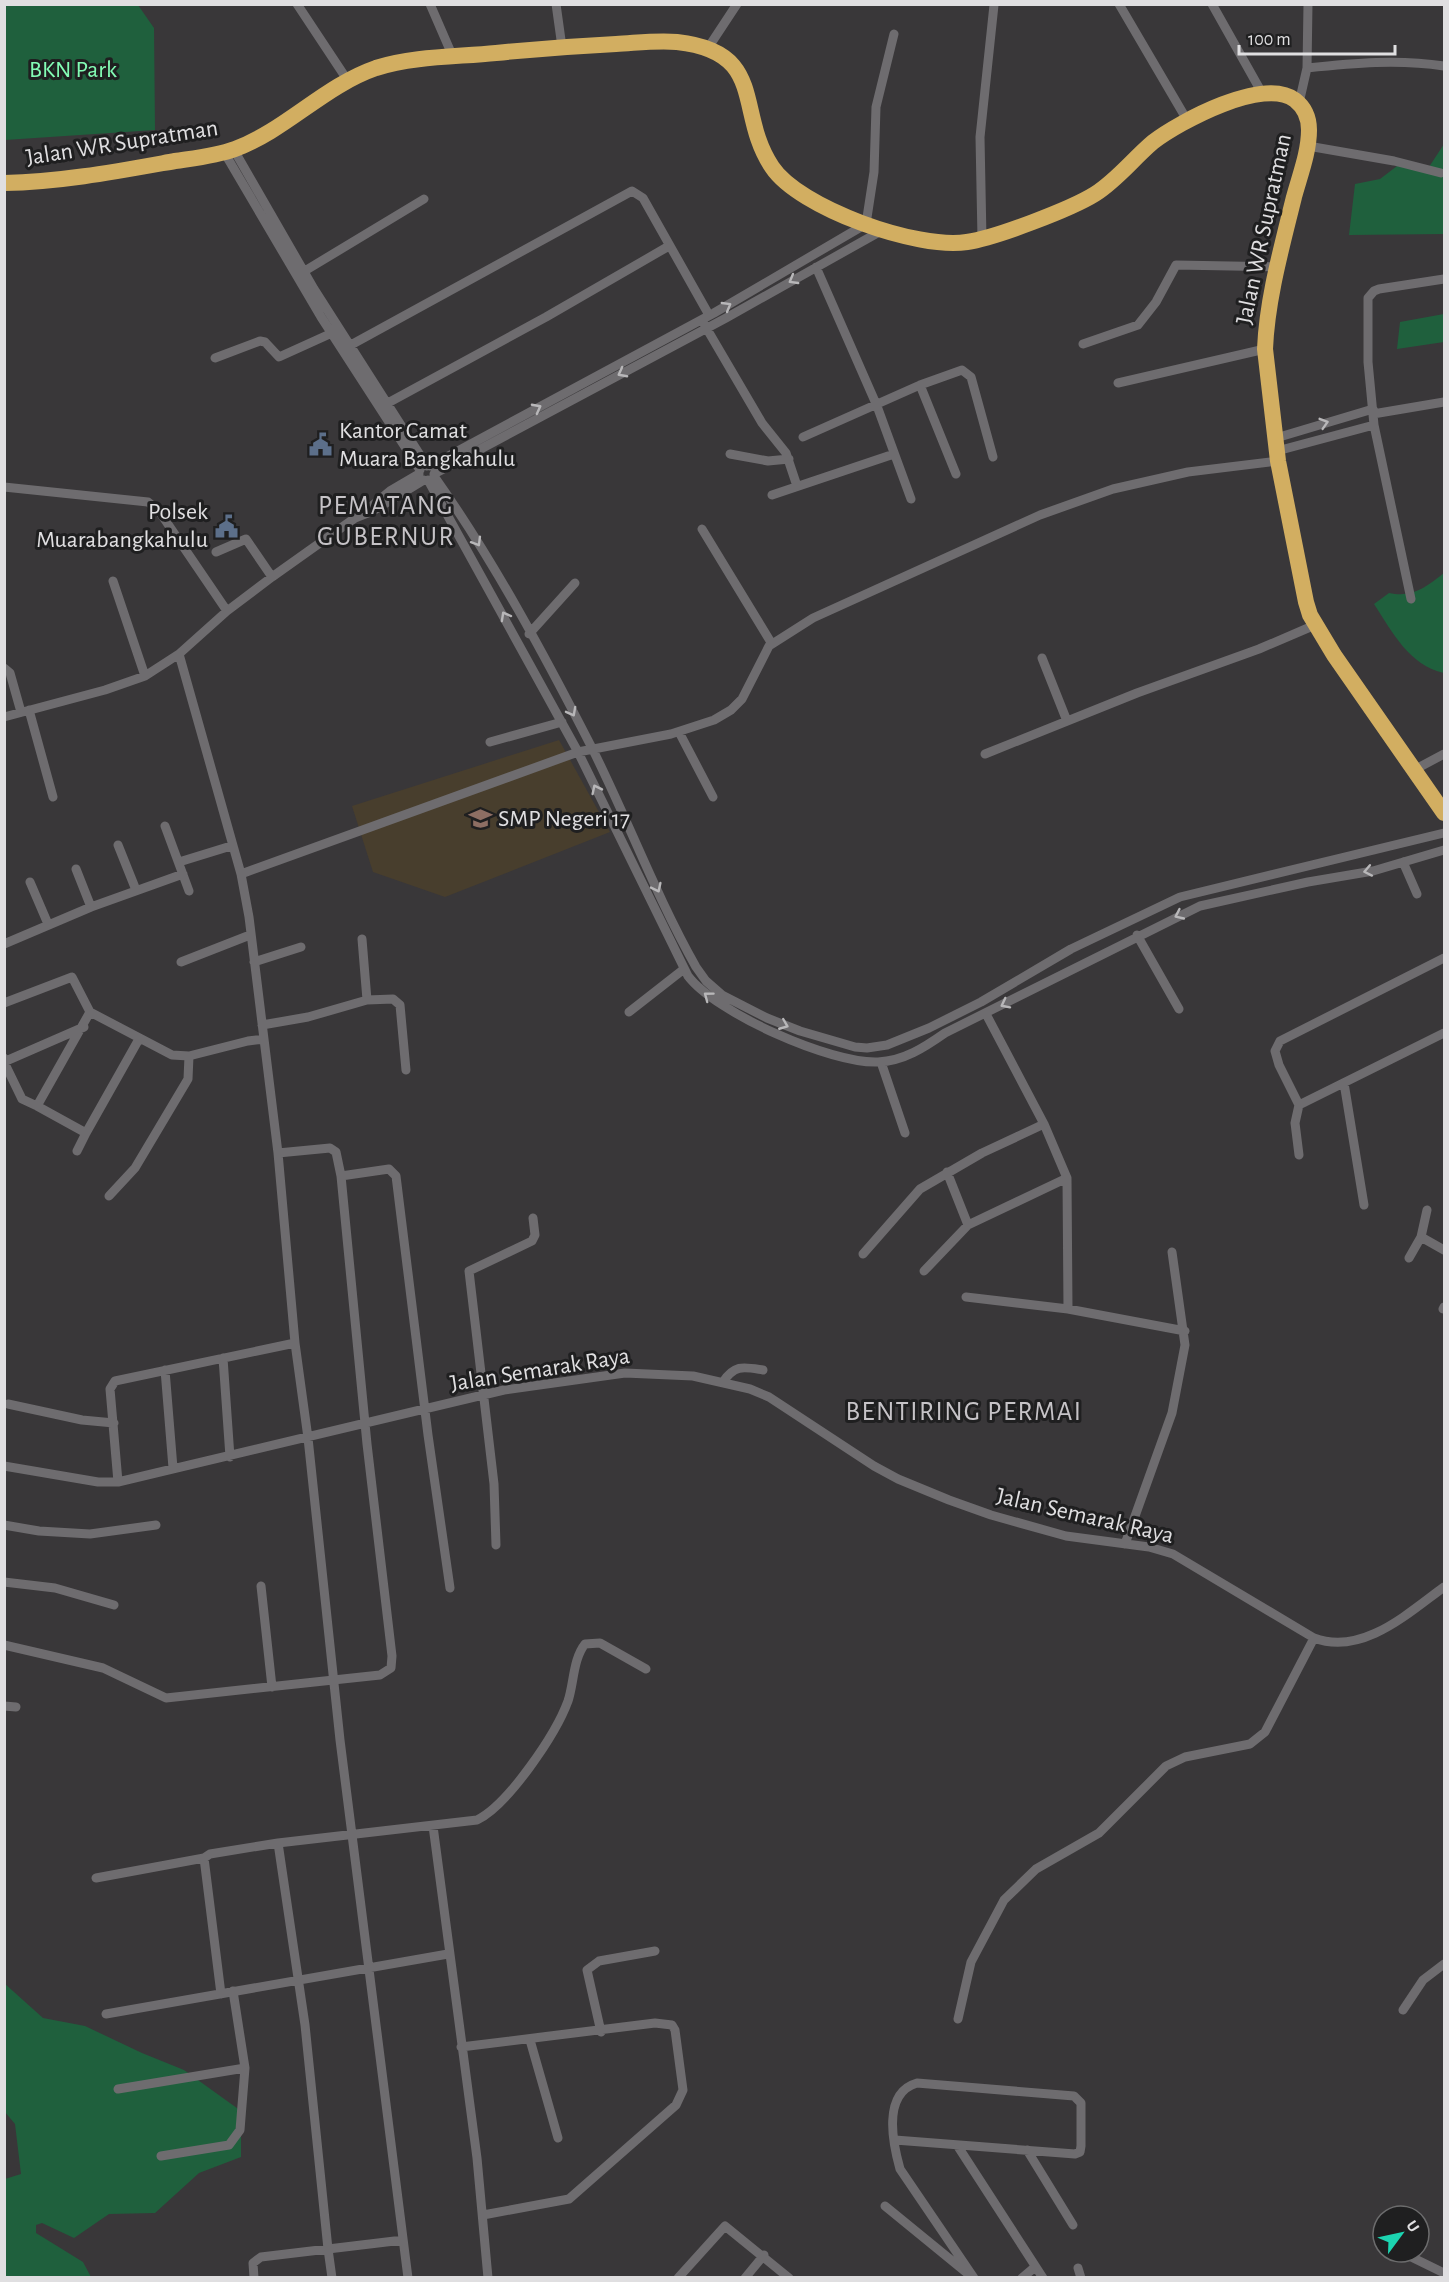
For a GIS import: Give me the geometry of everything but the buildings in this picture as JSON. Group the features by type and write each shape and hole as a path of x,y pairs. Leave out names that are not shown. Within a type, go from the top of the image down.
{"highway":[{"name":"Jalan WR Supratman","path":"4,183 49,181 229,151 281,125 348,81 386,66 562,47 664,41 719,52 738,72 751,105 761,145 776,173 803,194 874,227 938,244 982,239 1092,197 1119,175 1147,147 1187,120 1213,108 1262,93 1284,94 1299,103 1308,118 1308,146 1279,267 1266,331 1265,349 1277,450 1306,602 1315,625 1444,813"}],"street":[{"path":"297,4 348,81"},
{"path":"430,4 453,57"},
{"path":"556,4 562,47"},
{"path":"708,48 737,4"},
{"path":"1119,4 1187,120"},
{"path":"1212,4 1262,93"},
{"path":"1299,103 1307,68 1308,4"},
{"path":"982,239 980,137 993,5"},
{"path":"874,227 876,107 894,34"},
{"path":"1307,68 1375,61 1413,61 1444,66"},
{"path":"1308,146 1394,161 1441,173"},
{"path":"229,151 387,404 427,473 578,752 684,969 702,992 736,1015 797,1041 857,1060 881,1062 917,1052 945,1033 1137,935 1200,906 1403,862 1444,850"},
{"path":"229,151 332,333 427,473 457,508 530,634 592,749 686,949 706,981 722,995 766,1018 800,1032 855,1047 887,1045 929,1028 981,1002 1071,949 1191,893 1444,833"},
{"path":"350,346 632,191 643,198 705,317 707,328 762,423 789,459 797,486"},
{"path":"303,272 424,199"},
{"path":"582,389 707,328 816,267 874,227"},
{"path":"4,717 105,690 145,676 179,654 226,611 272,577 362,514 373,511 427,473 582,389 705,317 874,227"},
{"path":"387,404 546,317 669,246"},
{"path":"1083,344 1138,325 1156,302 1176,265 1279,267"},
{"path":"816,267 877,406 911,499"},
{"path":"1411,599 1374,425 1368,362 1370,294 1379,289 1444,279"},
{"path":"216,358 260,341 265,342 279,357 285,356 332,333"},
{"path":"1118,383 1265,349"},
{"path":"803,437 920,385 956,370 962,370 971,377 993,457"},
{"path":"920,385 956,474"},
{"path":"1277,450 1373,411 1444,402"},
{"path":"241,874 578,752 680,732 714,720 731,710 742,699 764,653 772,644 813,618 1040,515 1103,492 1374,425"},
{"path":"730,454 768,461 789,459"},
{"path":"772,495 894,454"},
{"path":"4,487 148,502 159,511 226,611"},
{"path":"702,529 772,644"},
{"path":"216,552 246,539 272,577"},
{"path":"114,581 145,676"},
{"path":"530,634 575,583"},
{"path":"985,754 1137,693 1212,668 1315,625"},
{"path":"179,654 214,787 241,874 254,962 278,1153 295,1343 308,1438 351,1832 408,2277"},
{"path":"1042,658 1067,721"},
{"path":"4,669 9,673 25,711 53,797"},
{"path":"490,742 562,722"},
{"path":"680,732 713,797"},
{"path":"1414,770 1444,754"},
{"path":"165,826 189,891"},
{"path":"118,845 136,890"},
{"path":"179,862 231,846"},
{"path":"1403,862 1417,894"},
{"path":"76,869 91,907"},
{"path":"4,944 91,907 183,874"},
{"path":"30,882 48,924"},
{"path":"1137,935 1179,1009"},
{"path":"181,962 250,936"},
{"path":"362,939 367,1000"},
{"path":"254,962 301,947"},
{"path":"1071,949 1080,965"},
{"path":"1299,1155 1295,1123 1299,1105 1279,1065 1275,1051 1280,1041 1444,958"},
{"path":"628,1012 684,969"},
{"path":"4,1003 72,977 90,1012 172,1055 189,1056 248,1041 263,1033 308,1017 367,1000 386,998 399,1002 406,1070"},
{"path":"36,1106 84,1027 90,1012"},
{"path":"986,1014 1044,1124 1067,1178 1068,1309"},
{"path":"84,1027 5,1060 22,1099 86,1133"},
{"path":"1299,1105 1444,1033"},
{"path":"77,1151 139,1039"},
{"path":"855,1047 857,1060"},
{"path":"109,1196 135,1168 188,1079 189,1056"},
{"path":"881,1062 905,1132"},
{"path":"1344,1083 1364,1205"},
{"path":"863,1254 920,1189 947,1172 1044,1124"},
{"path":"4,1645 103,1668 166,1698 334,1678 380,1675 390,1668 392,1656 365,1425 341,1176 334,1148 278,1153"},
{"path":"341,1176 389,1169 396,1176 450,1588"},
{"path":"947,1172 968,1225"},
{"path":"924,1271 968,1225 1067,1178"},
{"path":"1409,1258 1421,1237 1427,1210"},
{"path":"496,1545 494,1484 468,1271 532,1241 535,1235 533,1218"},
{"path":"1421,1237 1444,1250"},
{"path":"1125,1544 1172,1413 1185,1346 1185,1330 1172,1252"},
{"path":"966,1297 1068,1309 1185,1330"},
{"path":"118,1482 110,1389 112,1383 295,1343"},
{"path":"223,1358 230,1457"},
{"path":"723,1382 732,1370 739,1367 763,1370"},
{"path":"165,1370 173,1468"},
{"name":"Jalan Semarak Raya","path":"4,1466 78,1480 118,1482 365,1425 482,1395 625,1373 693,1376 723,1382 769,1397 898,1479 991,1515 1066,1536 1149,1547 1193,1564 1314,1638 1330,1644 1348,1643 1367,1637 1444,1587"},
{"path":"8,1404 82,1420 114,1423"},
{"path":"4,1525 39,1531 90,1534 156,1525"},
{"path":"4,1582 55,1588 114,1605"},
{"path":"261,1586 272,1687"},
{"path":"958,2019 971,1962 1004,1900 1036,1869 1099,1833 1166,1766 1185,1757 1250,1744 1266,1731 1314,1638"},
{"path":"96,1878 204,1858 210,1854 278,1843 351,1832 433,1826 477,1820 488,1815 502,1801 539,1753 567,1704 579,1654 585,1644 600,1643 646,1669"},
{"path":"4,1706 16,1707"},
{"path":"433,1826 483,2216 488,2277"},
{"path":"278,1843 296,1980 305,2025 332,2277"},
{"path":"204,1858 220,1994"},
{"path":"601,2032 587,1970 600,1961 655,1951"},
{"path":"106,2014 448,1954"},
{"path":"1403,2010 1423,1980 1444,1964"},
{"path":"161,2156 233,2142 240,2130 245,2068 233,1992"},
{"path":"461,2047 601,2032 655,2023 672,2025 675,2030 683,2090 676,2105 569,2199 483,2216"},
{"path":"530,2040 558,2138"},
{"path":"118,2089 245,2068"},
{"path":"895,2140 1075,2154 1080,2152 1081,2103 1078,2098 913,2084 904,2090 894,2107 895,2140 897,2157 905,2178 973,2277"},
{"path":"957,2145 1042,2277"},
{"path":"1027,2150 1074,2225"},
{"path":"885,2206 973,2277"},
{"path":"678,2277 725,2226 789,2277"},
{"path":"254,2277 253,2264 261,2257 403,2240"},
{"path":"745,2277 764,2255"},
{"path":"1426,2264 1444,2273"},
{"path":"1022,2277 1035,2267"}],"shaded area":[{"name":"SMP Negeri 17","path":"559,740 610,832 445,897 373,872 352,806"}],"green space":[{"name":"BKN Park","path":"5,4 138,5 154,28 155,130 5,140"},
{"path":"1444,144 1444,234 1349,235 1355,184 1380,179 1401,163 1429,167"},
{"path":"1444,314 1444,342 1397,349 1400,322"},
{"path":"1444,573 1444,673 1421,663 1411,655 1374,604 1389,593 1405,594 1419,590"},
{"path":"4,1983 43,2018 85,2026 184,2070 241,2111 241,2157 199,2173 155,2213 109,2214 74,2238 42,2223 36,2225 36,2233 83,2262 91,2277 5,2277 5,2179 21,2174 15,2124 5,2112"}],"place":[{"name":"Kantor Camat Muara Bangkahulu","path":"321,445"},
{"name":"Polsek Muarabangkahulu","path":"226,526"},
{"name":"SMP Negeri 17","path":"480,819"}],"district":[{"name":"PEMATANG GUBERNUR","path":"386,520"},
{"name":"BENTIRING PERMAI","path":"964,1411"}]}
